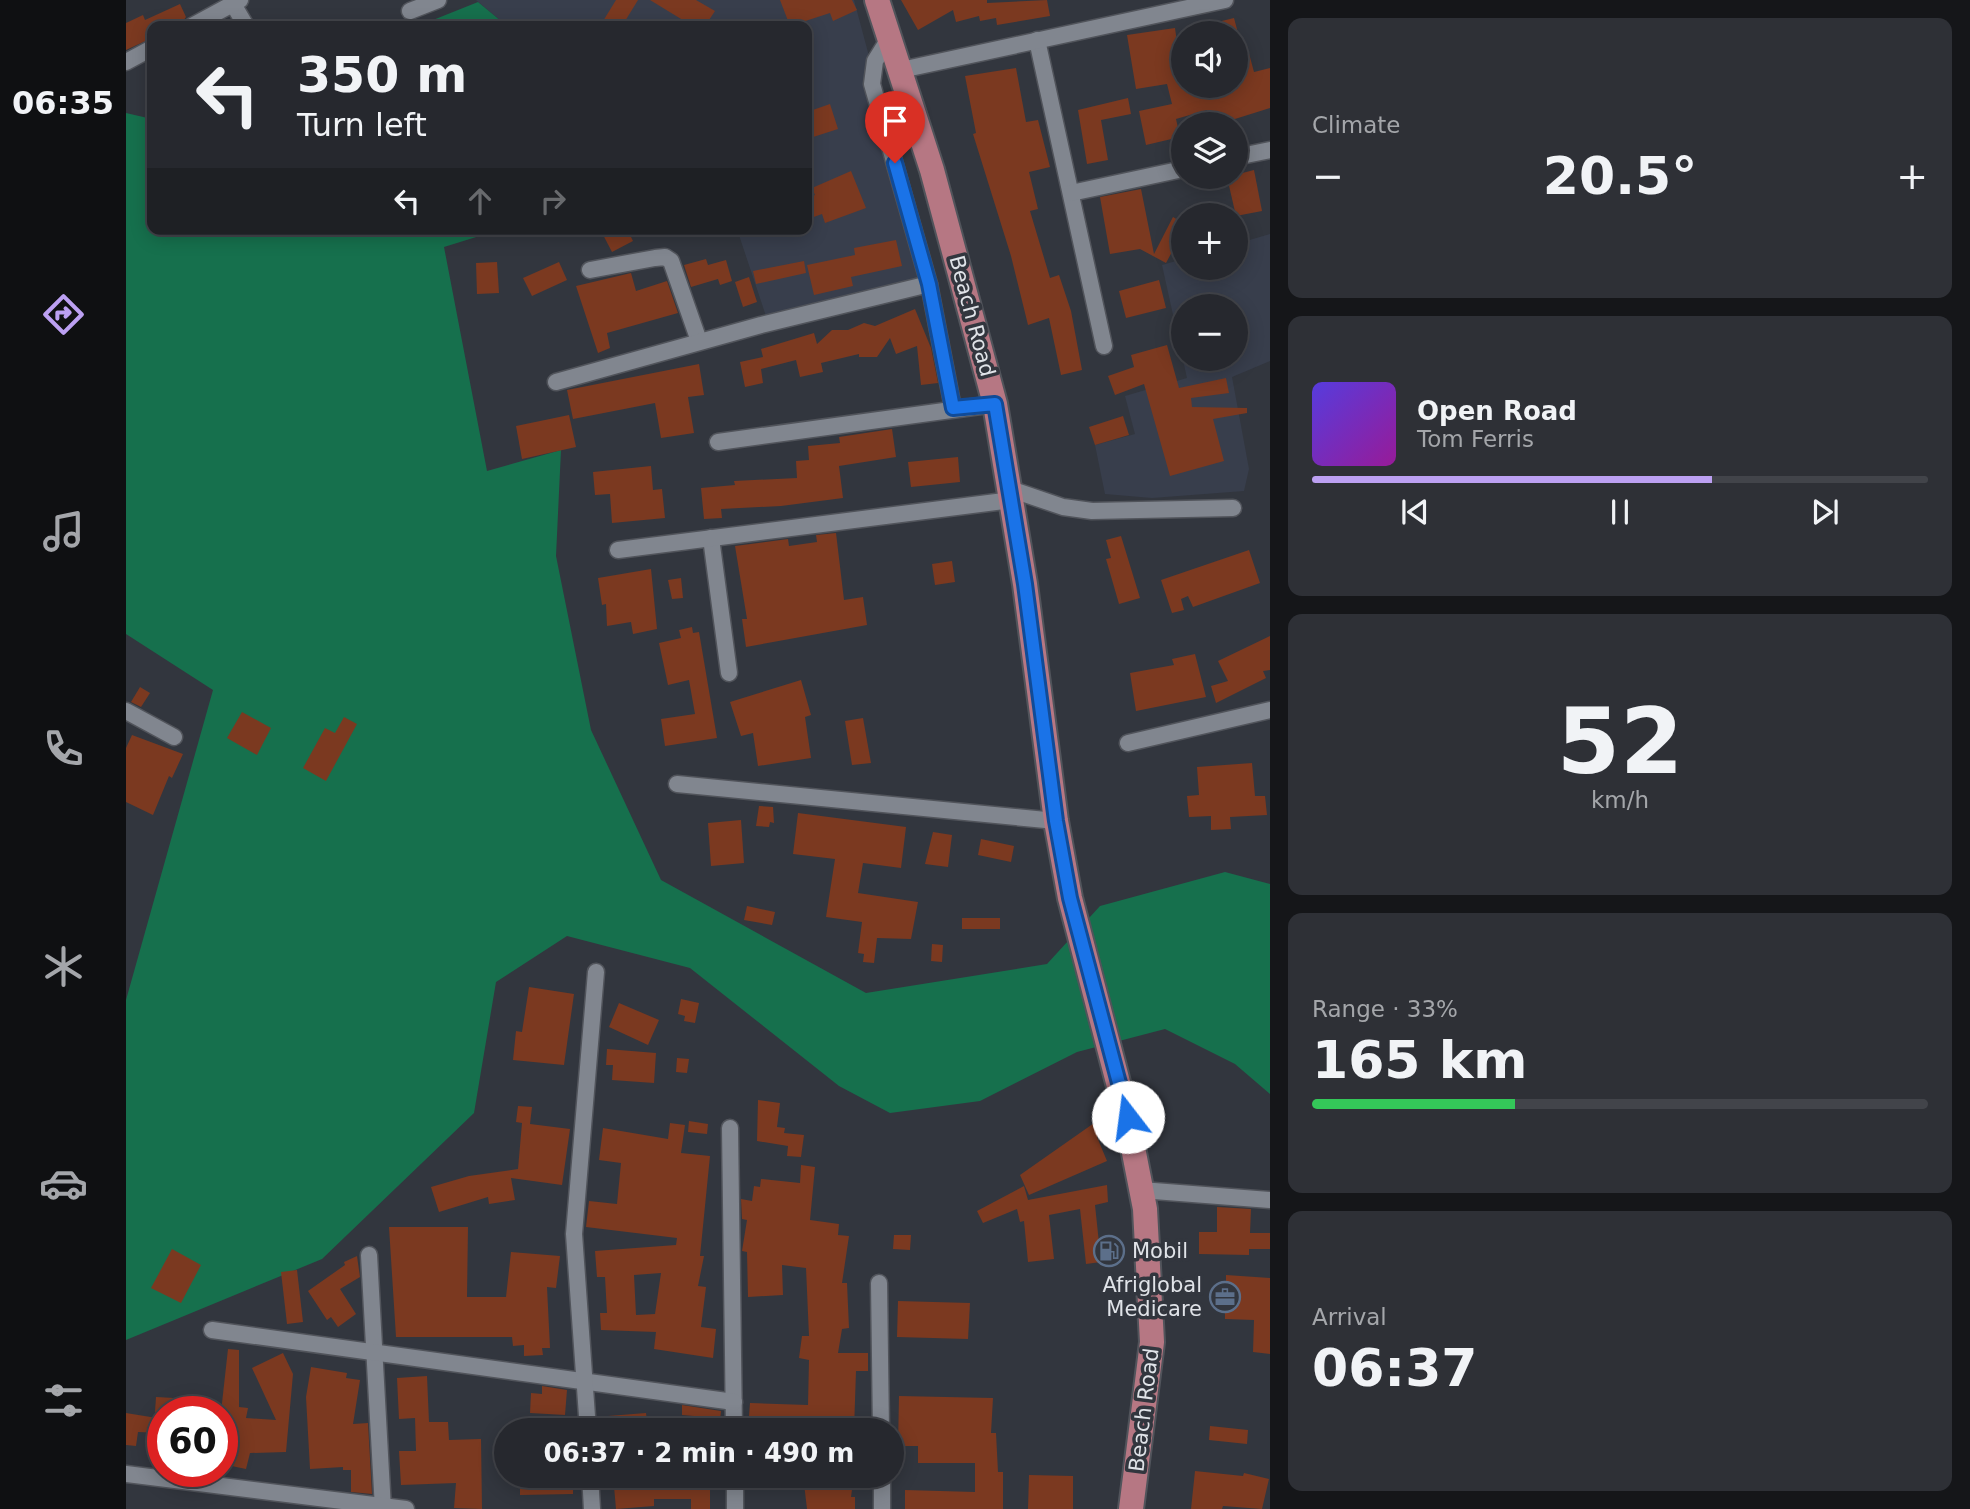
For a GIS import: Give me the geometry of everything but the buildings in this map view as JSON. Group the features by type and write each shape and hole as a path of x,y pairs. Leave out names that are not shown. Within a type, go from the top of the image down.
{"main road":[{"name":"Beach Road","path":"877,0 932,170 995,404 1011,495 1056,821 1070,898 1128,1117 1147,1222 1152,1342 1131,1509"}],"street":[{"path":"410,11 438,0"},
{"path":"901,71 1225,0"},
{"path":"201,21 237,2 244,21"},
{"path":"890,37 875,61 872,84 929,284 953,408"},
{"path":"1037,40 1104,346"},
{"path":"126,62 147,51"},
{"path":"1248,155 1270,150"},
{"path":"1071,193 1171,172"},
{"path":"590,270 664,257 671,261 699,341"},
{"path":"556,382 699,341 929,284"},
{"path":"718,442 995,404"},
{"path":"618,550 1011,495 1092,511 1233,508"},
{"path":"711,538 729,673"},
{"path":"1128,743 1270,710"},
{"path":"126,711 174,737"},
{"path":"677,784 1056,821"},
{"path":"587,1418 574,1234 596,972"},
{"path":"730,1128 734,1418"},
{"path":"1141,1190 1270,1200"},
{"path":"369,1255 383,1507"},
{"path":"878,1283 881,1418"},
{"path":"212,1330 733,1402"},
{"path":"126,1474 407,1509"},
{"path":"591,1488 592,1509"},
{"path":"735,1488 735,1509"},
{"path":"882,1488 882,1509"}],"shaded area":[{"path":"476,0 854,0 928,277 766,316 739,235 812,235 812,21 501,21"},
{"path":"1270,234 1270,361 1248,370 1248,294 1171,294 1171,306 1162,265 1171,262 1171,280 1248,280 1248,240"},
{"path":"1185,371 1246,371 1232,377 1249,469 1244,491 1152,498 1105,494 1095,445 1135,434 1125,396 1187,378"}],"green space":[{"path":"478,2 501,21 430,21"},
{"path":"126,113 147,118 147,235 483,235 444,247 487,471 561,450 556,556 591,730 661,880 866,993 1047,964 1100,906 1225,872 1270,884 1270,1094 1235,1064 1165,1029 1077,1052 980,1101 890,1113 839,1086 690,968 567,936 496,982 474,1113 322,1259 126,1340 126,1000 213,690 126,634"}],"place":[{"name":"Mobil","path":"1109,1251"},
{"name":"Afriglobal Medicare","path":"1225,1297"}],"route":[{"path":"895,163 929,284 953,408 995,404 1025,584 1056,821 1070,898 1128,1117"}]}
